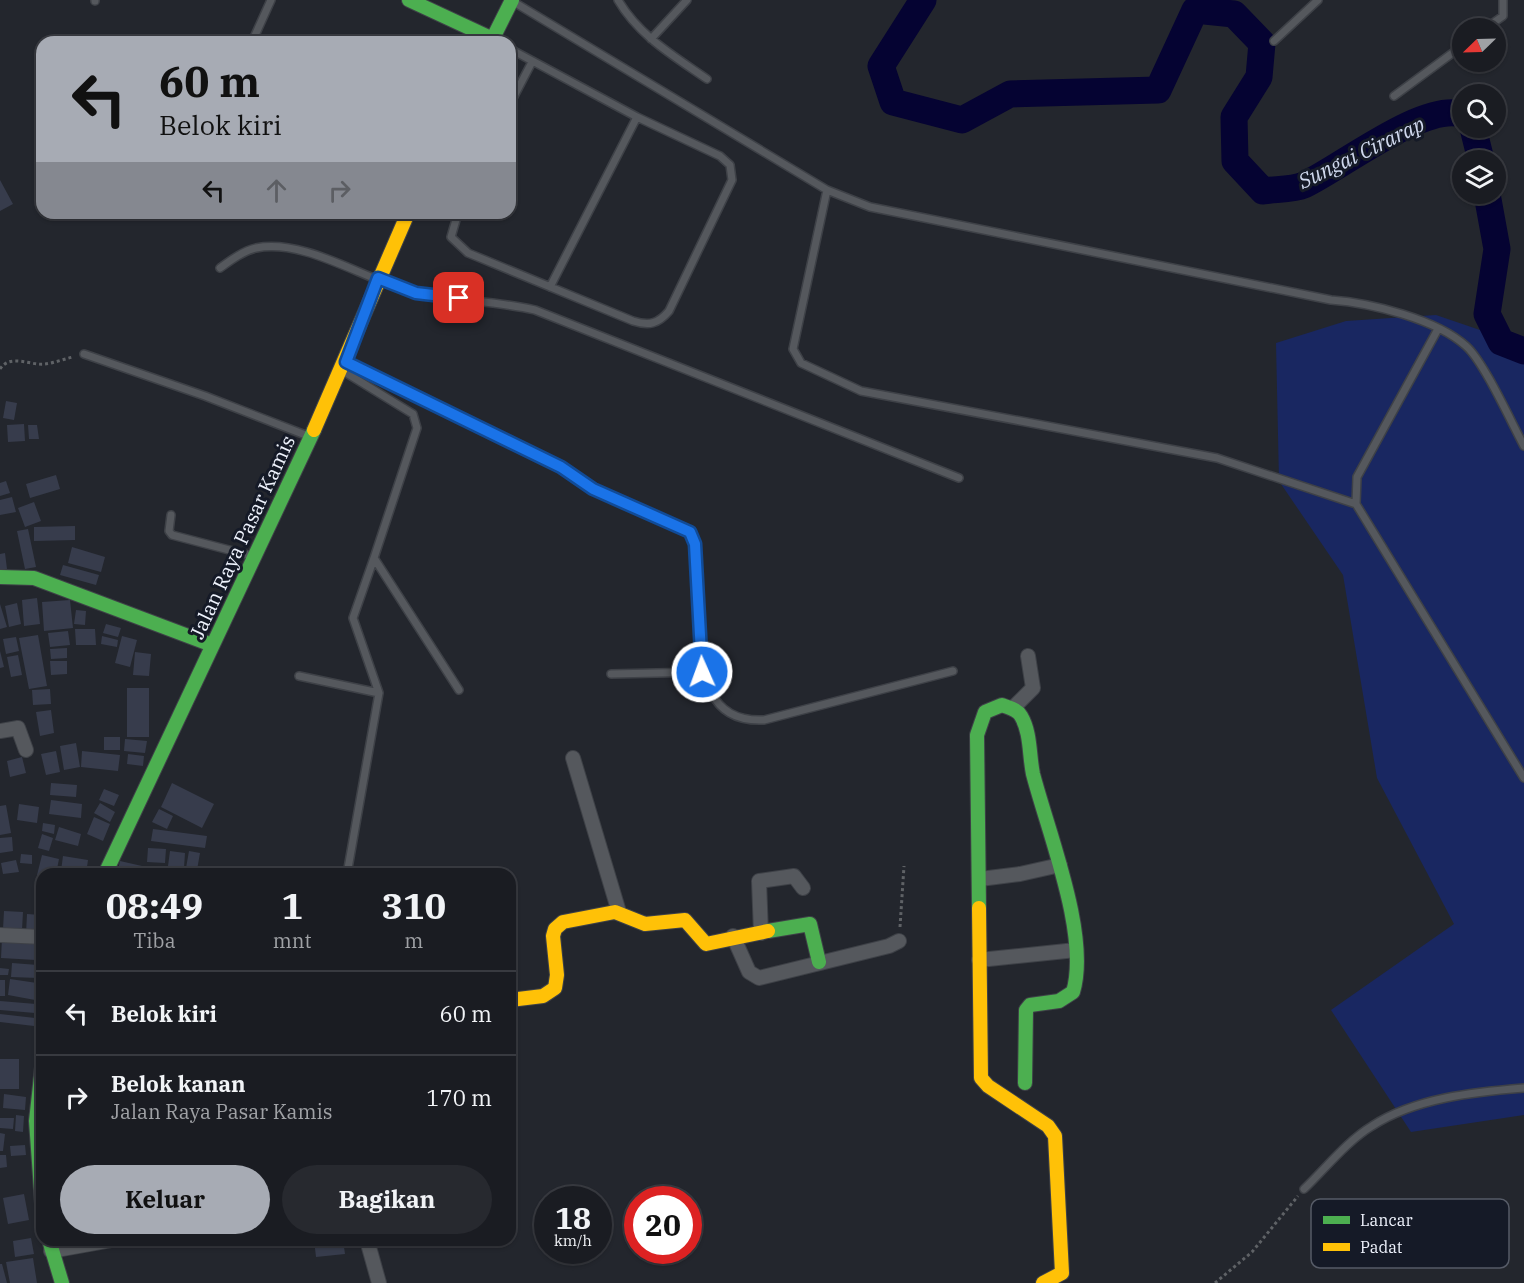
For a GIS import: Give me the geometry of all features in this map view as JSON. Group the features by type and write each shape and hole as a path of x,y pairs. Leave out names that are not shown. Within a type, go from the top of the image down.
{"street":[{"path":"409,0 484,36"},
{"path":"496,36 512,1"},
{"name":"Jalan Raya Pasar Kamis","path":"108,868 344,366 378,278 405,219"},
{"path":"0,578 21,576 34,578 212,645"},
{"path":"1013,708 1033,688 1028,656"},
{"path":"1025,1083 1026,1010 1030,1005 1052,1003 1073,992 1078,974 1076,950 1060,865 1033,772 1024,726 1020,714 1013,708 1002,705 990,708 981,718 977,735 980,1075 988,1086 1048,1126 1055,1136 1062,1273 1043,1283"},
{"path":"0,731 18,728 26,750"},
{"path":"573,758 619,912"},
{"path":"980,879 1020,874 1060,865"},
{"path":"760,933 759,881 794,876 803,888"},
{"path":"516,999 543,996 555,988 557,975 552,936 557,926 570,919 619,912 645,924 685,920 706,944 733,936 810,924 819,962"},
{"path":"0,935 36,937"},
{"path":"733,936 747,970 755,977 771,976 889,946 899,941"},
{"path":"980,960 1076,950"},
{"path":"50,1246 62,1283"},
{"path":"369,1246 379,1283"}],"lane":[{"path":"255,36 271,0"},
{"path":"618,0 627,16 651,39 707,79"},
{"path":"651,39 687,0"},
{"path":"1274,41 1318,0"},
{"path":"1500,18 1503,16 1503,0"},
{"path":"512,1 827,190 870,207 1331,300 1387,308 1438,329 1467,347 1524,447"},
{"path":"456,219 451,233 454,242 468,253 644,325 661,320 669,311 732,180 732,170 720,156 637,117 516,53"},
{"path":"1394,96 1452,53"},
{"path":"516,93 532,62"},
{"path":"550,286 637,117"},
{"path":"827,190 793,349 801,363 861,391 1217,458 1356,504"},
{"path":"220,268 250,250 278,247 309,254 416,293 490,300 535,310 959,478"},
{"path":"1438,329 1357,477 1356,504 1524,778"},
{"path":"84,354 205,396 311,437"},
{"path":"344,366 413,414 417,421 374,558 352,618 379,693 348,868"},
{"path":"344,366 552,462 593,489 690,532 695,544 702,672 722,706 735,717 747,721 765,720 953,671"},
{"path":"171,515 169,531 172,535 255,557"},
{"path":"374,558 459,690"},
{"path":"611,674 702,672"},
{"path":"298,676 379,693"},
{"path":"1304,1189 1371,1126 1388,1118 1440,1100 1524,1088"}],"path":[{"path":"0,369 3,364 16,360 44,365 84,354"},
{"path":"899,941 904,866"},
{"path":"1215,1283 1252,1252 1304,1189"}],"shaded area":[{"path":"1436,315 1524,345 1524,1115 1411,1132 1331,1010 1454,924 1377,778 1343,575 1279,481 1276,343 1346,321"}],"building":[{"path":"0,180 13,204 0,211"},
{"path":"6,401 17,403 14,420 3,418"},
{"path":"24,424 25,441 8,442 7,425"},
{"path":"28,425 37,425 39,439 29,439"},
{"path":"56,475 60,489 30,498 26,484"},
{"path":"6,481 10,493 0,496 0,483"},
{"path":"12,497 16,512 0,515 0,500"},
{"path":"34,502 41,521 25,527 18,508"},
{"path":"75,526 75,540 34,541 34,527"},
{"path":"28,529 36,567 25,569 17,531"},
{"path":"72,547 105,557 101,572 68,563"},
{"path":"5,553 7,569 0,570 0,554"},
{"path":"63,565 99,575 96,585 60,575"},
{"path":"37,598 40,624 24,626 22,600"},
{"path":"70,600 73,628 44,631 42,602"},
{"path":"17,603 21,624 9,627 5,606"},
{"path":"0,604 7,627 0,629"},
{"path":"76,610 86,611 85,625 74,624"},
{"path":"106,624 121,628 118,637 103,633"},
{"path":"75,629 95,629 96,645 76,645"},
{"path":"68,631 70,645 50,647 48,633"},
{"path":"38,635 47,686 29,689 19,638"},
{"path":"102,636 118,640 117,647 101,644"},
{"path":"122,636 137,640 130,667 115,663"},
{"path":"16,637 19,651 6,654 3,639"},
{"path":"67,648 67,658 51,659 50,649"},
{"path":"0,651 4,667 0,668"},
{"path":"135,652 151,654 149,676 133,675"},
{"path":"18,655 22,675 11,677 7,657"},
{"path":"50,661 67,661 67,674 51,675"},
{"path":"127,688 149,688 149,737 127,737"},
{"path":"50,689 51,704 33,705 32,690"},
{"path":"51,710 54,733 40,736 36,712"},
{"path":"104,737 120,737 120,750 104,750"},
{"path":"125,739 147,741 145,753 124,751"},
{"path":"76,743 80,767 64,770 60,746"},
{"path":"56,751 60,772 46,775 41,754"},
{"path":"82,751 120,755 118,771 81,767"},
{"path":"128,754 144,756 143,766 127,764"},
{"path":"22,757 26,773 10,777 7,761"},
{"path":"51,783 77,785 76,797 50,795"},
{"path":"172,783 214,804 202,828 161,807"},
{"path":"104,789 119,795 114,806 99,800"},
{"path":"51,800 82,804 81,818 49,814"},
{"path":"100,803 115,812 110,822 94,813"},
{"path":"19,804 39,807 37,823 17,820"},
{"path":"6,805 11,833 0,835 0,806"},
{"path":"159,809 173,816 167,829 152,822"},
{"path":"94,817 110,824 103,841 87,834"},
{"path":"43,823 55,825 54,834 42,831"},
{"path":"59,827 81,834 78,846 55,840"},
{"path":"153,829 207,836 205,848 151,841"},
{"path":"42,834 53,838 49,851 38,848"},
{"path":"12,837 13,851 0,853 0,838"},
{"path":"148,848 166,849 165,863 147,862"},
{"path":"170,851 185,853 184,868 168,866"},
{"path":"189,851 200,853 197,868 186,868"},
{"path":"21,854 32,855 32,864 20,863"},
{"path":"42,855 59,859 57,868 39,868"},
{"path":"63,856 88,860 87,868 61,868"},
{"path":"16,860 19,872 3,874 1,863"},
{"path":"120,861 142,866 142,868 118,868"},
{"path":"4,911 23,912 22,930 3,929"},
{"path":"27,914 36,915 36,935 26,934"},
{"path":"2,938 36,940 36,960 1,958"},
{"path":"12,963 36,965 36,978 11,977"},
{"path":"0,968 9,969 8,975 0,975"},
{"path":"10,979 36,983 35,1000 8,995"},
{"path":"0,980 5,980 5,996 0,996"},
{"path":"0,1001 36,1004 35,1013 0,1010"},
{"path":"0,1014 35,1018 34,1026 0,1022"},
{"path":"0,1059 19,1059 19,1089 0,1089"},
{"path":"4,1094 26,1097 25,1110 3,1108"},
{"path":"16,1115 24,1116 23,1132 15,1131"},
{"path":"0,1118 14,1118 13,1129 0,1128"},
{"path":"0,1133 5,1134 3,1151 0,1151"},
{"path":"25,1145 26,1155 11,1156 10,1146"},
{"path":"0,1155 6,1155 7,1167 0,1168"},
{"path":"24,1194 29,1220 8,1224 3,1198"},
{"path":"31,1238 34,1254 15,1257 13,1241"},
{"path":"315,1246 344,1246 345,1254 316,1257"},
{"path":"33,1258 37,1283 10,1283 6,1262"},
{"path":"0,1264 2,1264 7,1283 0,1283"}],"waterway":[{"name":"Sungai Cirarap","path":"923,0 881,66 893,102 962,120 1010,94 1158,90 1195,10 1234,14 1262,43 1259,77 1234,117 1235,161 1263,191 1300,187 1404,127 1426,118 1452,113"},
{"name":"Sungai Cirarap","path":"1476,138 1478,150"},
{"name":"Sungai Cirarap","path":"1489,204 1497,249 1487,314 1501,342 1524,351"}],"traffic: fast":[{"path":"409,0 487,36"},
{"path":"494,36 512,0"},
{"path":"108,868 314,430"},
{"path":"0,577 34,578 212,645"},
{"path":"979,908 977,735 985,712 1002,705 1019,714 1027,730 1033,774 1065,884 1076,942 1077,969 1073,992 1059,1001 1030,1005 1026,1010 1025,1083"},
{"path":"768,931 810,924 819,962"},
{"path":"51,1246 62,1283"}],"traffic: slow":[{"path":"314,430 405,219"},
{"path":"979,908 981,1078 988,1086 1048,1126 1055,1136 1062,1273 1043,1283"},
{"path":"516,999 543,996 555,988 557,975 553,936 555,929 563,922 615,912 645,924 685,920 706,944 768,931"}],"route":[{"path":"459,298 416,293 378,278 346,362 495,433 561,467 593,489 690,532 695,544 702,672"}]}
